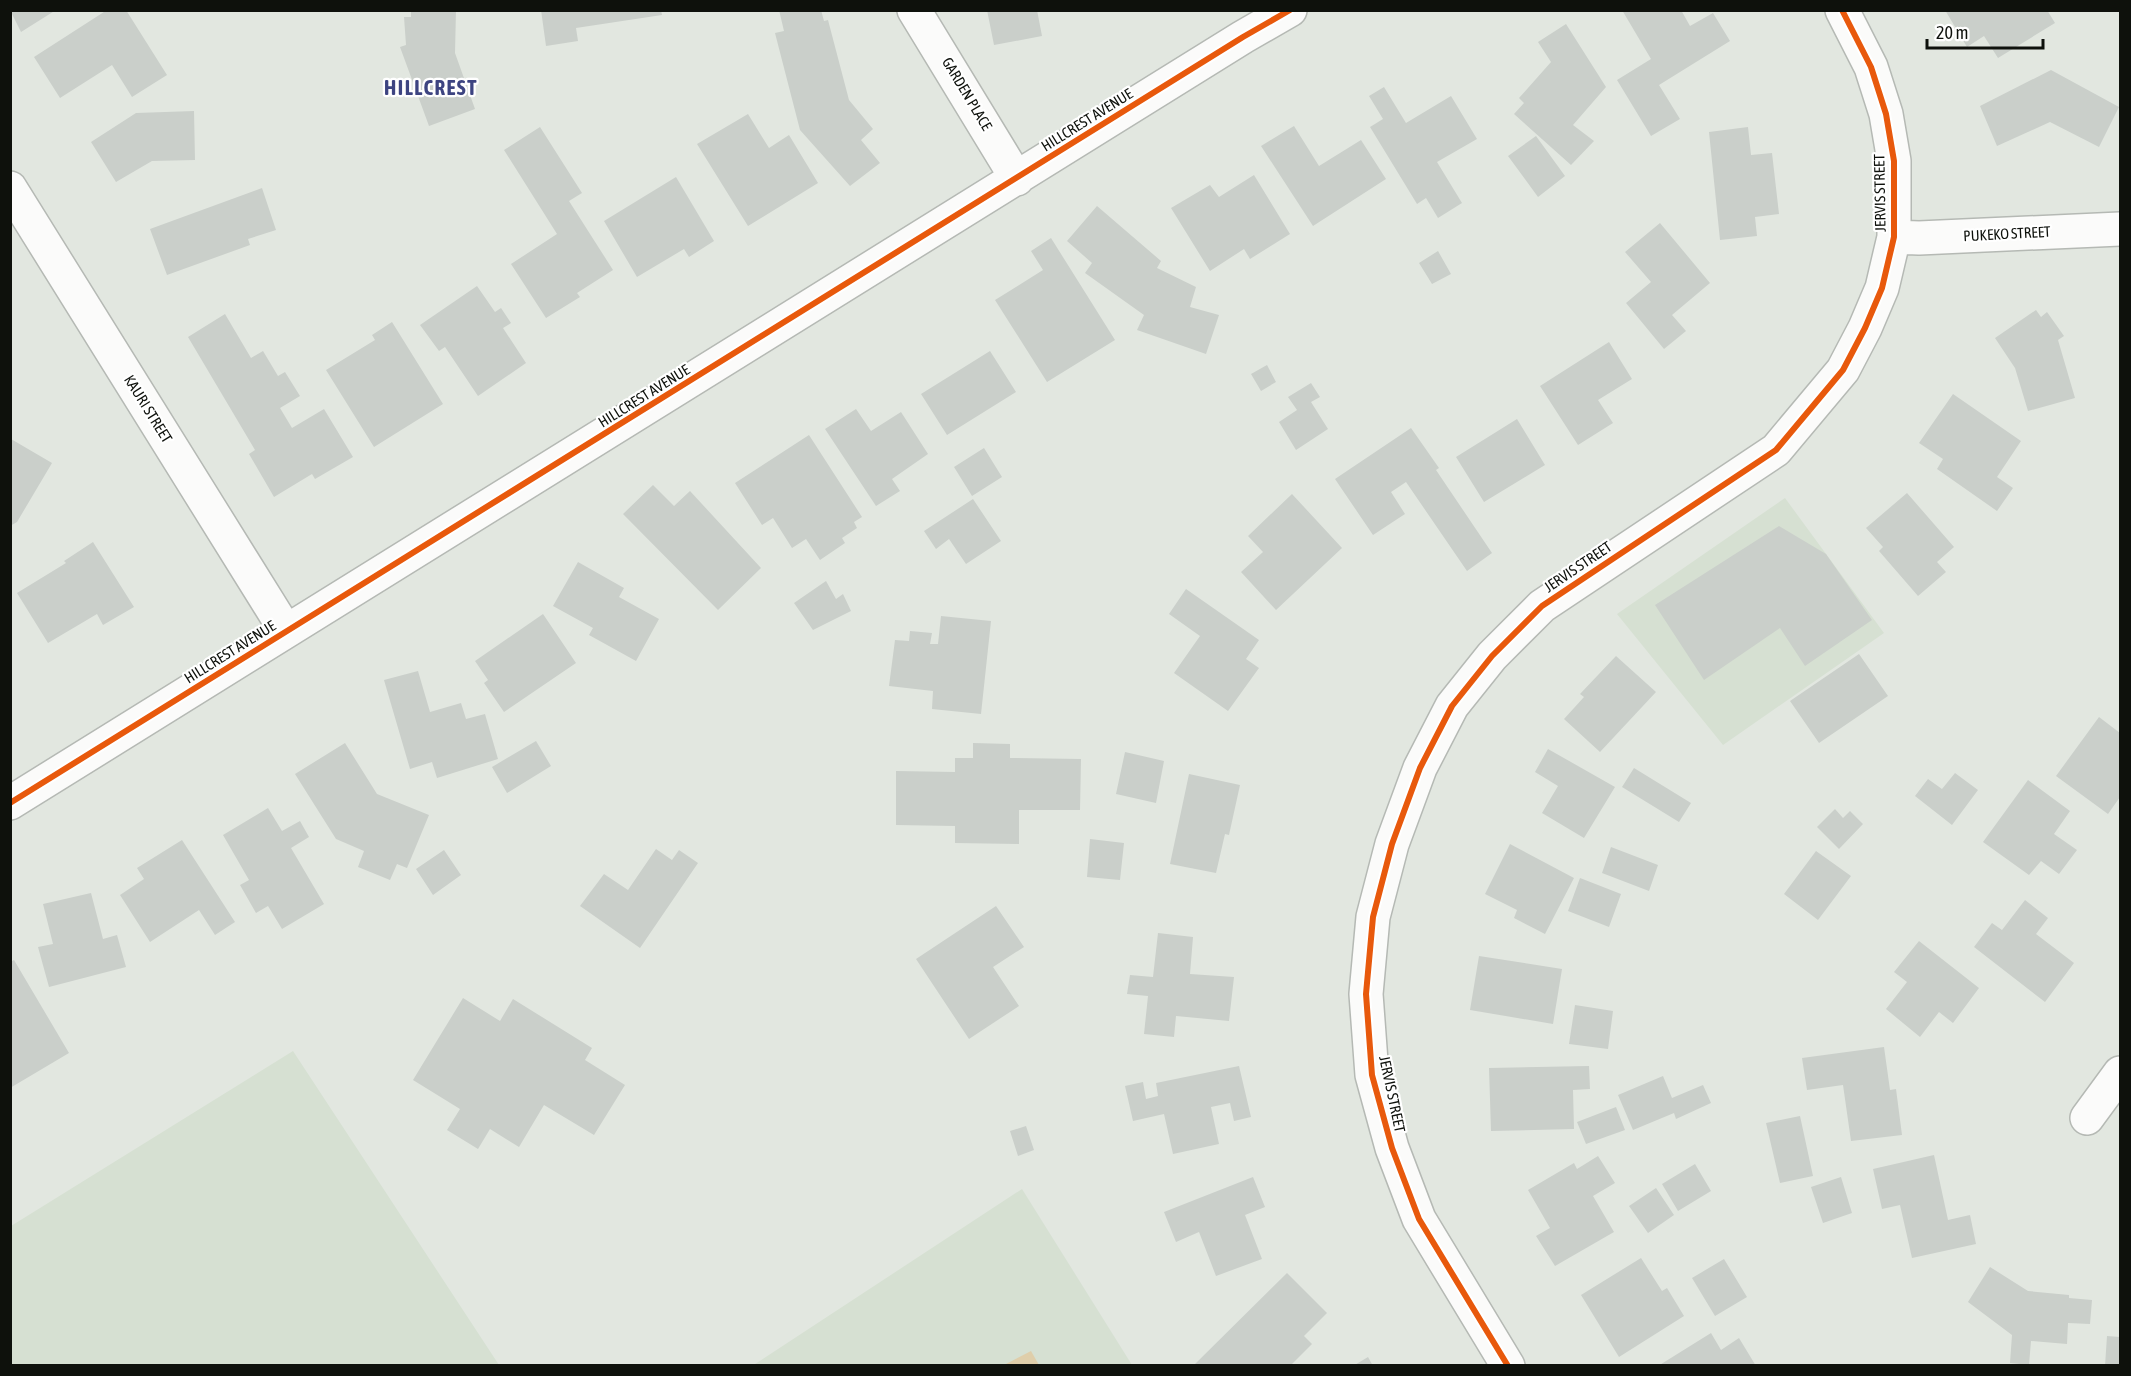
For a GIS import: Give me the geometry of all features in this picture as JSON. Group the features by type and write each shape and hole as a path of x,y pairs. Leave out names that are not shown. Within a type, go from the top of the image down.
{"street":[{"name":"GARDEN PLACE","path":"914,10 1017,179"},
{"name":"HILLCREST AVENUE","path":"10,803 1243,37 1290,10"},
{"name":"JERVIS STREET","path":"1508,1365 1419,1219 1392,1148 1372,1075 1366,994 1373,917 1392,844 1420,768 1452,706 1492,656 1542,606 1776,450 1842,370 1865,328 1882,288 1894,237 1894,161 1886,114 1871,67 1842,10"},
{"name":"KAURI STREET","path":"10,188 286,631"},
{"name":"PUKEKO STREET","path":"1894,237 1928,238 2121,229"},
{"path":"2087,1118 2121,1073"}],"shaded area":[{"path":"1785,498 1884,633 1723,745 1617,614"},
{"path":"293,1051 499,1365 11,1365 11,1226"},
{"path":"1022,1189 1132,1365 752,1366"},
{"path":"1031,1351 1039,1365 1004,1365"}],"building":[{"path":"10,10 56,10 21,32"},
{"path":"107,10 126,10 167,75 132,97 112,65 60,98 34,57"},
{"path":"411,10 456,10 455,53 475,109 429,126 400,47 406,45 404,17 411,17"},
{"path":"541,10 661,10 662,15 576,28 578,41 546,46"},
{"path":"779,10 821,10 824,21 828,20 849,100 873,129 861,140 880,163 850,186 800,130 775,33 784,31"},
{"path":"987,10 1037,10 1042,36 994,45"},
{"path":"1622,10 1681,10 1690,26 1713,13 1730,41 1659,85 1680,119 1651,136 1617,80 1651,59"},
{"path":"1945,10 2047,10 2055,23 1998,58 1984,36 1967,47"},
{"path":"1566,24 1606,87 1573,125 1594,141 1571,165 1514,114 1524,103 1519,98 1551,62 1538,42"},
{"path":"2051,70 2119,107 2099,147 2050,122 1997,146 1980,106"},
{"path":"1384,87 1406,123 1451,96 1477,139 1437,162 1462,203 1438,218 1426,198 1417,204 1370,127 1383,119 1369,96"},
{"path":"194,111 195,160 152,161 116,182 91,142 136,113"},
{"path":"748,114 769,148 789,135 818,183 748,226 697,144"},
{"path":"1294,126 1319,166 1361,140 1386,179 1313,226 1261,146"},
{"path":"540,127 582,193 569,201 613,270 577,293 580,297 546,318 511,264 557,234 504,150"},
{"path":"1748,127 1751,155 1772,153 1779,214 1755,217 1757,236 1720,240 1709,132"},
{"path":"1536,136 1565,176 1538,197 1508,156"},
{"path":"1254,175 1290,234 1250,259 1244,249 1210,271 1171,208 1210,185 1219,197"},
{"path":"676,177 714,241 689,257 684,249 637,277 604,221"},
{"path":"262,188 276,230 248,239 250,245 167,275 150,229"},
{"path":"1097,206 1161,261 1157,268 1196,287 1190,307 1219,315 1206,354 1137,330 1144,315 1085,273 1092,263 1067,241"},
{"path":"1660,223 1710,283 1672,315 1686,331 1664,349 1626,303 1651,282 1625,252"},
{"path":"1051,238 1115,340 1047,382 995,300 1043,270 1031,251"},
{"path":"1438,251 1451,274 1432,284 1419,263"},
{"path":"477,286 495,312 501,308 511,323 503,328 526,363 478,396 445,347 439,351 420,325"},
{"path":"2036,310 2041,317 2047,312 2064,336 2058,340 2075,398 2028,411 2015,368 1995,338"},
{"path":"225,314 251,358 263,351 278,376 285,372 300,396 280,408 292,428 324,409 353,457 315,479 312,474 274,497 249,454 255,450 188,337"},
{"path":"392,322 443,404 374,447 326,370 375,340 372,335"},
{"path":"1609,342 1632,379 1598,400 1613,423 1578,445 1540,386"},
{"path":"990,351 1016,392 947,435 921,394"},
{"path":"1267,365 1276,382 1261,391 1251,374"},
{"path":"1311,383 1320,397 1311,402 1328,429 1296,450 1279,422 1297,410 1288,397"},
{"path":"1953,394 2021,441 1997,477 2013,488 1997,511 1937,469 1943,459 1919,443"},
{"path":"856,409 871,431 901,412 928,454 892,479 900,491 876,506 825,429"},
{"path":"1517,419 1545,465 1484,502 1456,457"},
{"path":"1411,428 1439,468 1436,470 1492,553 1467,571 1406,482 1391,492 1405,514 1373,535 1335,479"},
{"path":"809,435 862,517 854,522 857,528 842,538 845,543 820,560 806,539 792,548 773,518 762,525 735,483"},
{"path":"11,439 52,463 17,522 10,526"},
{"path":"984,448 1002,477 972,496 954,467"},
{"path":"653,485 674,506 690,491 761,568 718,610 623,514"},
{"path":"1907,493 1954,547 1937,562 1946,572 1918,596 1879,551 1883,547 1866,528"},
{"path":"1292,494 1342,548 1276,610 1241,572 1263,552 1248,536"},
{"path":"973,499 1001,541 966,564 949,539 936,549 924,531"},
{"path":"1779,526 1826,554 1872,620 1805,666 1780,628 1704,680 1655,605"},
{"path":"93,542 134,607 103,625 97,614 48,643 17,593 66,563 64,561"},
{"path":"578,562 624,588 619,597 659,619 636,661 589,635 593,628 553,606"},
{"path":"826,581 836,599 843,594 851,611 813,630 794,603"},
{"path":"1186,589 1259,640 1246,659 1259,668 1228,711 1174,673 1200,636 1169,614"},
{"path":"543,614 576,663 504,712 484,683 488,680 475,661"},
{"path":"941,616 991,621 981,714 932,709 933,691 889,686 895,640 909,641 910,631 932,633 930,644 938,644"},
{"path":"1859,654 1888,696 1819,743 1790,701"},
{"path":"1616,656 1656,692 1600,752 1564,719 1584,697 1580,694"},
{"path":"418,671 430,712 461,703 466,719 485,714 498,759 437,778 432,762 410,769 384,680"},
{"path":"2099,717 2120,733 2120,797 2108,814 2056,776"},
{"path":"536,741 551,766 507,793 492,767"},
{"path":"345,743 377,794 429,815 407,868 397,864 390,880 358,867 364,851 336,839 295,774"},
{"path":"973,743 1010,744 1010,758 1081,759 1080,810 1019,810 1019,844 955,843 955,826 896,825 896,771 955,772 955,758 973,758"},
{"path":"1548,749 1615,787 1584,838 1542,813 1558,786 1535,772"},
{"path":"1125,752 1164,761 1156,803 1116,794"},
{"path":"1634,768 1691,803 1679,822 1622,787"},
{"path":"1955,773 1978,790 1952,825 1915,796 1928,779 1942,789"},
{"path":"1189,774 1240,785 1229,835 1225,834 1216,873 1170,864"},
{"path":"2028,780 2070,811 2054,834 2077,850 2059,874 2041,861 2029,875 1983,842"},
{"path":"268,808 282,831 300,821 309,837 291,848 324,904 282,929 268,906 256,913 240,885 249,880 223,835"},
{"path":"1835,809 1843,818 1850,811 1863,824 1839,849 1817,827"},
{"path":"1090,839 1124,843 1120,880 1087,877"},
{"path":"182,840 235,922 215,935 199,910 150,942 120,895 144,879 137,868"},
{"path":"1510,844 1574,878 1545,934 1514,918 1517,910 1485,894"},
{"path":"1611,847 1658,865 1649,891 1602,873"},
{"path":"656,849 672,860 679,850 698,863 640,948 580,906 604,874 628,890"},
{"path":"444,850 461,875 433,895 416,869"},
{"path":"1816,851 1851,876 1818,920 1784,894"},
{"path":"1580,878 1621,894 1609,927 1568,911"},
{"path":"91,893 103,939 117,935 126,967 49,987 38,947 53,944 43,904"},
{"path":"2025,900 2048,918 2036,934 2074,963 2045,1002 1974,947 1992,923 2002,930"},
{"path":"996,906 1024,947 993,967 1019,1006 969,1039 916,959"},
{"path":"1158,933 1193,937 1190,974 1234,977 1229,1021 1176,1016 1174,1037 1144,1034 1148,996 1127,994 1130,975 1153,977"},
{"path":"1919,941 1979,988 1953,1023 1939,1012 1920,1037 1886,1009 1907,982 1894,972"},
{"path":"1479,956 1562,969 1553,1024 1470,1010"},
{"path":"14,960 69,1053 10,1088 10,962"},
{"path":"463,998 500,1021 513,999 592,1048 585,1060 625,1085 594,1135 544,1105 519,1147 490,1129 478,1149 447,1130 460,1109 413,1080"},
{"path":"1575,1005 1613,1011 1608,1049 1569,1044"},
{"path":"1884,1047 1890,1090 1896,1089 1902,1135 1851,1141 1843,1085 1807,1090 1802,1058"},
{"path":"1239,1066 1251,1117 1234,1121 1230,1103 1211,1107 1219,1144 1173,1154 1164,1114 1133,1121 1125,1086 1143,1082 1146,1099 1158,1096 1156,1083"},
{"path":"1589,1066 1590,1089 1573,1090 1574,1129 1491,1131 1489,1068"},
{"path":"1663,1076 1672,1098 1703,1085 1711,1103 1676,1119 1674,1113 1633,1130 1618,1095"},
{"path":"1616,1107 1625,1130 1586,1144 1577,1122"},
{"path":"1800,1116 1813,1176 1780,1183 1766,1123"},
{"path":"1026,1126 1034,1150 1018,1156 1010,1131"},
{"path":"1934,1155 1948,1220 1970,1215 1976,1244 1912,1258 1900,1205 1882,1209 1873,1169"},
{"path":"1598,1156 1615,1183 1593,1196 1614,1232 1555,1266 1536,1236 1550,1228 1528,1190 1574,1163 1577,1169"},
{"path":"1695,1164 1711,1191 1678,1211 1662,1184"},
{"path":"1253,1177 1265,1207 1245,1215 1262,1259 1216,1276 1199,1232 1176,1242 1164,1212"},
{"path":"1841,1177 1852,1213 1823,1223 1811,1187"},
{"path":"1656,1188 1674,1215 1648,1233 1629,1206"},
{"path":"1641,1258 1662,1291 1667,1288 1684,1316 1619,1357 1581,1295"},
{"path":"1724,1259 1747,1297 1715,1316 1692,1278"},
{"path":"1990,1267 2028,1291 2092,1300 2090,1324 2068,1323 2067,1344 2031,1341 2029,1365 2010,1363 2012,1335 1968,1302"},
{"path":"1287,1273 1327,1313 1304,1336 1312,1344 1290,1366 1197,1366 1195,1364"},
{"path":"1711,1333 1721,1350 1739,1338 1756,1366 1658,1366"},
{"path":"2107,1336 2120,1337 2120,1366 2105,1366"},
{"path":"1368,1357 1373,1366 1353,1366"}],"cycle path":[{"path":"10,803 1243,37 1290,10"},
{"path":"1508,1366 1419,1219 1392,1148 1372,1075 1366,994 1373,917 1392,844 1420,768 1452,706 1492,656 1542,606 1776,450 1843,370 1865,328 1882,288 1894,237 1894,161 1886,114 1871,67 1842,10"}],"district":[{"name":"HILLCREST","path":"431,88"}]}
